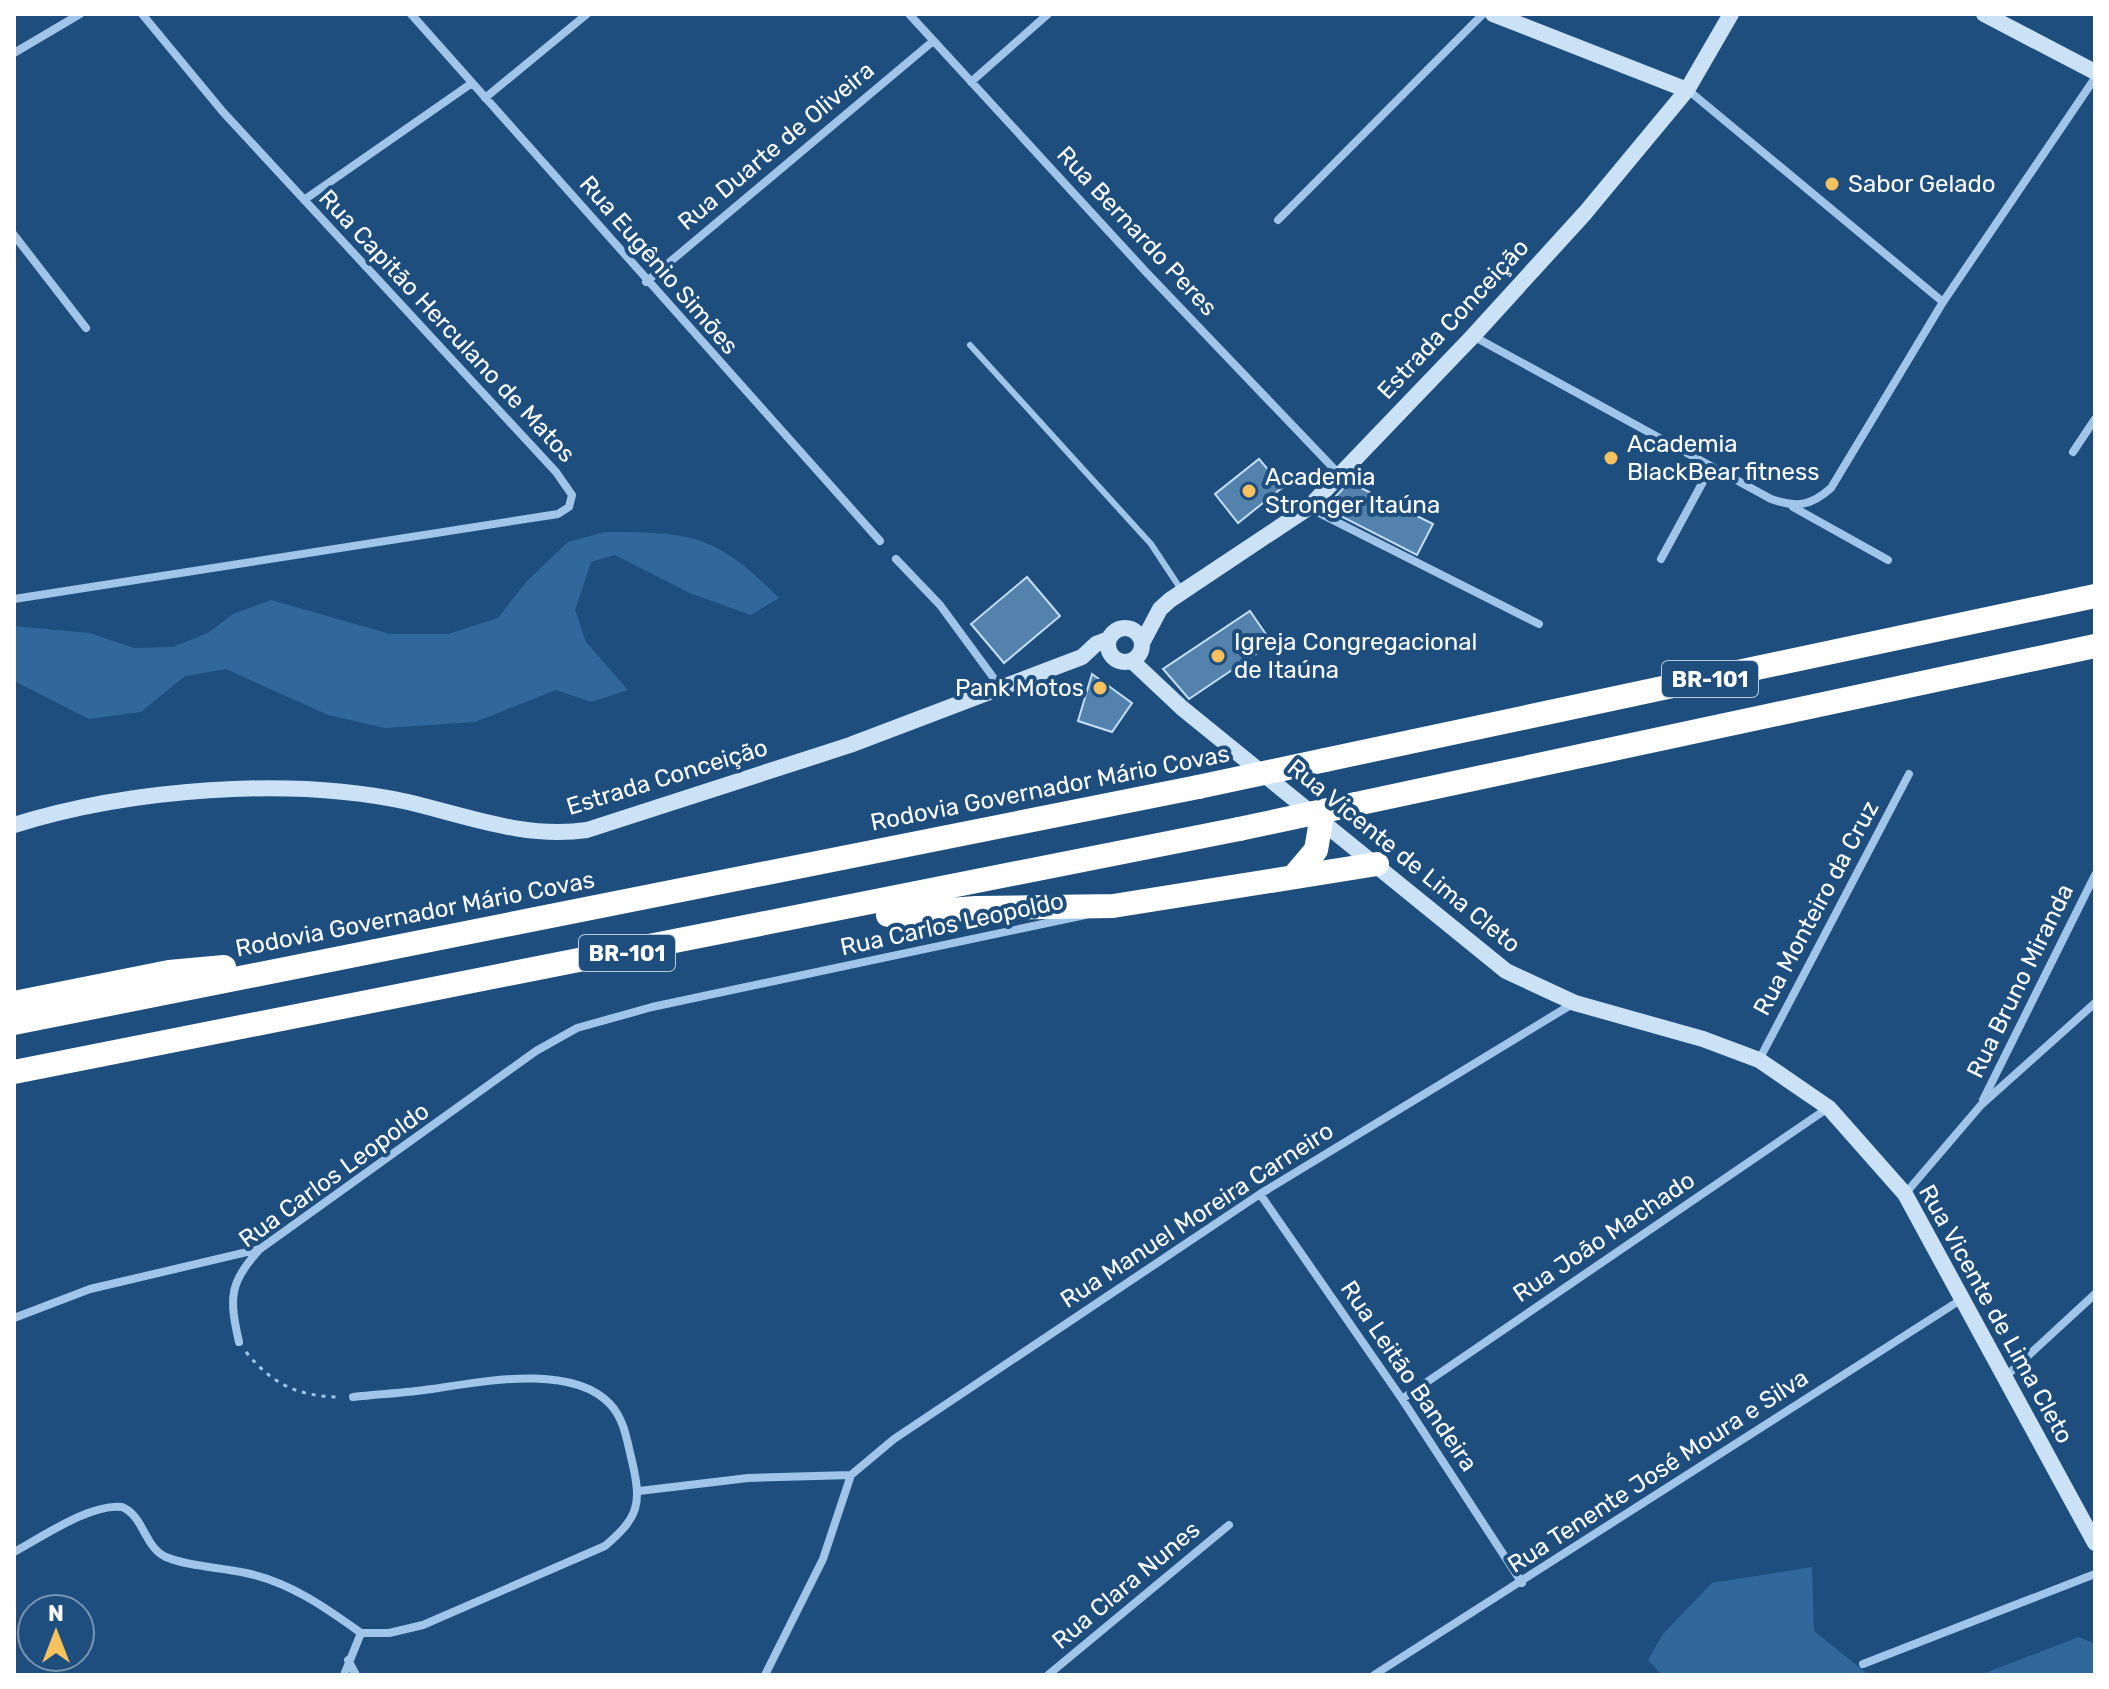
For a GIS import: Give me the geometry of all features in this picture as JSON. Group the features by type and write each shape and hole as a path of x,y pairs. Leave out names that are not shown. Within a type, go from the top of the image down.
{"highway":[{"name":"Rodovia Governador Mário Covas","path":"14,1023 1198,787 2095,596"},
{"name":"BR-101","path":"14,1072 754,928 1239,829 2095,646"},
{"path":"1294,876 1316,850 1321,821"},
{"path":"754,928 932,910 1113,906 1377,864"},
{"path":"14,1003 169,972 342,957"}],"main road":[{"path":"1493,14 1687,90"},
{"name":"Estrada Conceição","path":"14,825 111,801 283,789 408,802 455,817 552,835 564,834 691,799 850,745 1082,657 1115,641 1182,591 1308,508 1473,336 1585,213 1687,90 1731,14"},
{"path":"1984,14 2095,75"},
{"name":"Estrada Conceição","path":"1138,652 1160,609"},
{"path":"1137,633 1138,652 1121,662 1115,641 1137,633"},
{"name":"Rua Vicente de Lima Cleto","path":"1138,652 1160,686 1182,708 1506,971 1575,1003 1703,1039 1759,1060 1829,1108 1905,1194 2095,1543"}],"street":[{"path":"14,53 80,14"},
{"name":"Rua Capitão Herculano de Matos","path":"14,599 558,514 569,507 572,495 556,472 223,112 142,14"},
{"name":"Rua Eugênio Simões","path":"411,14 646,282 880,541"},
{"path":"485,98 587,14"},
{"name":"Rua Bernardo Peres","path":"909,14 1339,474"},
{"path":"971,82 1048,14"},
{"path":"1278,220 1483,14"},
{"name":"Rua Duarte de Oliveira","path":"646,282 932,42"},
{"path":"1792,506 1819,499 1831,488 1943,302 2095,75"},
{"path":"304,200 472,83"},
{"path":"1687,90 1943,302"},
{"path":"14,235 86,328"},
{"path":"1473,336 1888,560"},
{"path":"2073,452 2095,419"},
{"path":"1661,559 1711,467"},
{"path":"1308,508 1539,624"},
{"path":"896,559 940,605 1002,688"},
{"name":"Rua Monteiro da Cruz","path":"1759,1060 1909,774"},
{"name":"Rua Bruno Miranda","path":"1981,1105 2095,875"},
{"name":"Rua Carlos Leopoldo","path":"239,1342 233,1290 239,1271 260,1249 536,1051 577,1028 707,994 1060,923 1113,906"},
{"name":"Rua Manuel Moreira Carneiro","path":"851,1475 894,1439 1260,1194 1575,1003"},
{"path":"1905,1194 1981,1105 2095,1003"},
{"name":"Rua João Machado","path":"1402,1399 1829,1108"},
{"name":"Rua Leitão Bandeira","path":"1260,1194 1402,1399 1522,1583"},
{"path":"14,1318 90,1289 260,1249"},
{"path":"2003,1378 2095,1294"},
{"name":"Rua Tenente José Moura e Silva","path":"1374,1675 1962,1299"},
{"path":"14,1552 72,1521 106,1508 122,1507 136,1517 144,1535 165,1556 249,1573 299,1591 361,1633 389,1633 423,1625 605,1546 627,1527 635,1514 639,1491 625,1429 610,1404 584,1389 546,1379 486,1379 353,1397"},
{"path":"639,1491 748,1478 851,1475 823,1559 765,1675"},
{"name":"Rua Clara Nunes","path":"1048,1675 1229,1525"},
{"path":"1863,1664 2095,1574"},
{"path":"344,1675 347,1659 361,1633"},
{"path":"347,1659 356,1675"}],"lane":[{"path":"970,345 1151,544 1182,591"}],"path":[{"path":"239,1342 265,1374 285,1389 313,1396 353,1397"}],"shaded area":[{"path":"605,532 660,533 701,541 738,561 779,598 751,615 692,594 615,555 591,562 575,610 586,642 628,690 591,702 556,690 475,722 385,728 328,715 226,669 185,676 141,712 89,719 14,681 14,626 89,633 134,648 173,647 208,633 233,614 271,600 390,634 448,634 498,618 527,581 568,542"},
{"path":"1812,1567 1814,1631 1869,1675 1662,1675 1648,1660 1663,1634 1712,1583"},
{"path":"2079,1637 2095,1644 2095,1675 1980,1675"}],"building":[{"name":"Academia Stronger Itaúna","path":"1259,459 1283,487 1238,523 1215,494"},
{"path":"1349,482 1433,524 1417,555 1325,508"},
{"path":"1027,577 1060,616 1004,663 971,624"},
{"name":"Igreja Congregacional de Itaúna","path":"1250,611 1272,643 1189,699 1163,669"},
{"name":"Pank Motos","path":"1092,674 1132,703 1112,732 1078,721"}],"place":[{"name":"Sabor Gelado","path":"1832,184"},
{"name":"Academia BlackBear fitness","path":"1611,458"},
{"name":"Academia Stronger Itaúna","path":"1249,491"},
{"name":"Igreja Congregacional de Itaúna","path":"1218,656"},
{"name":"Pank Motos","path":"1100,688"}]}
